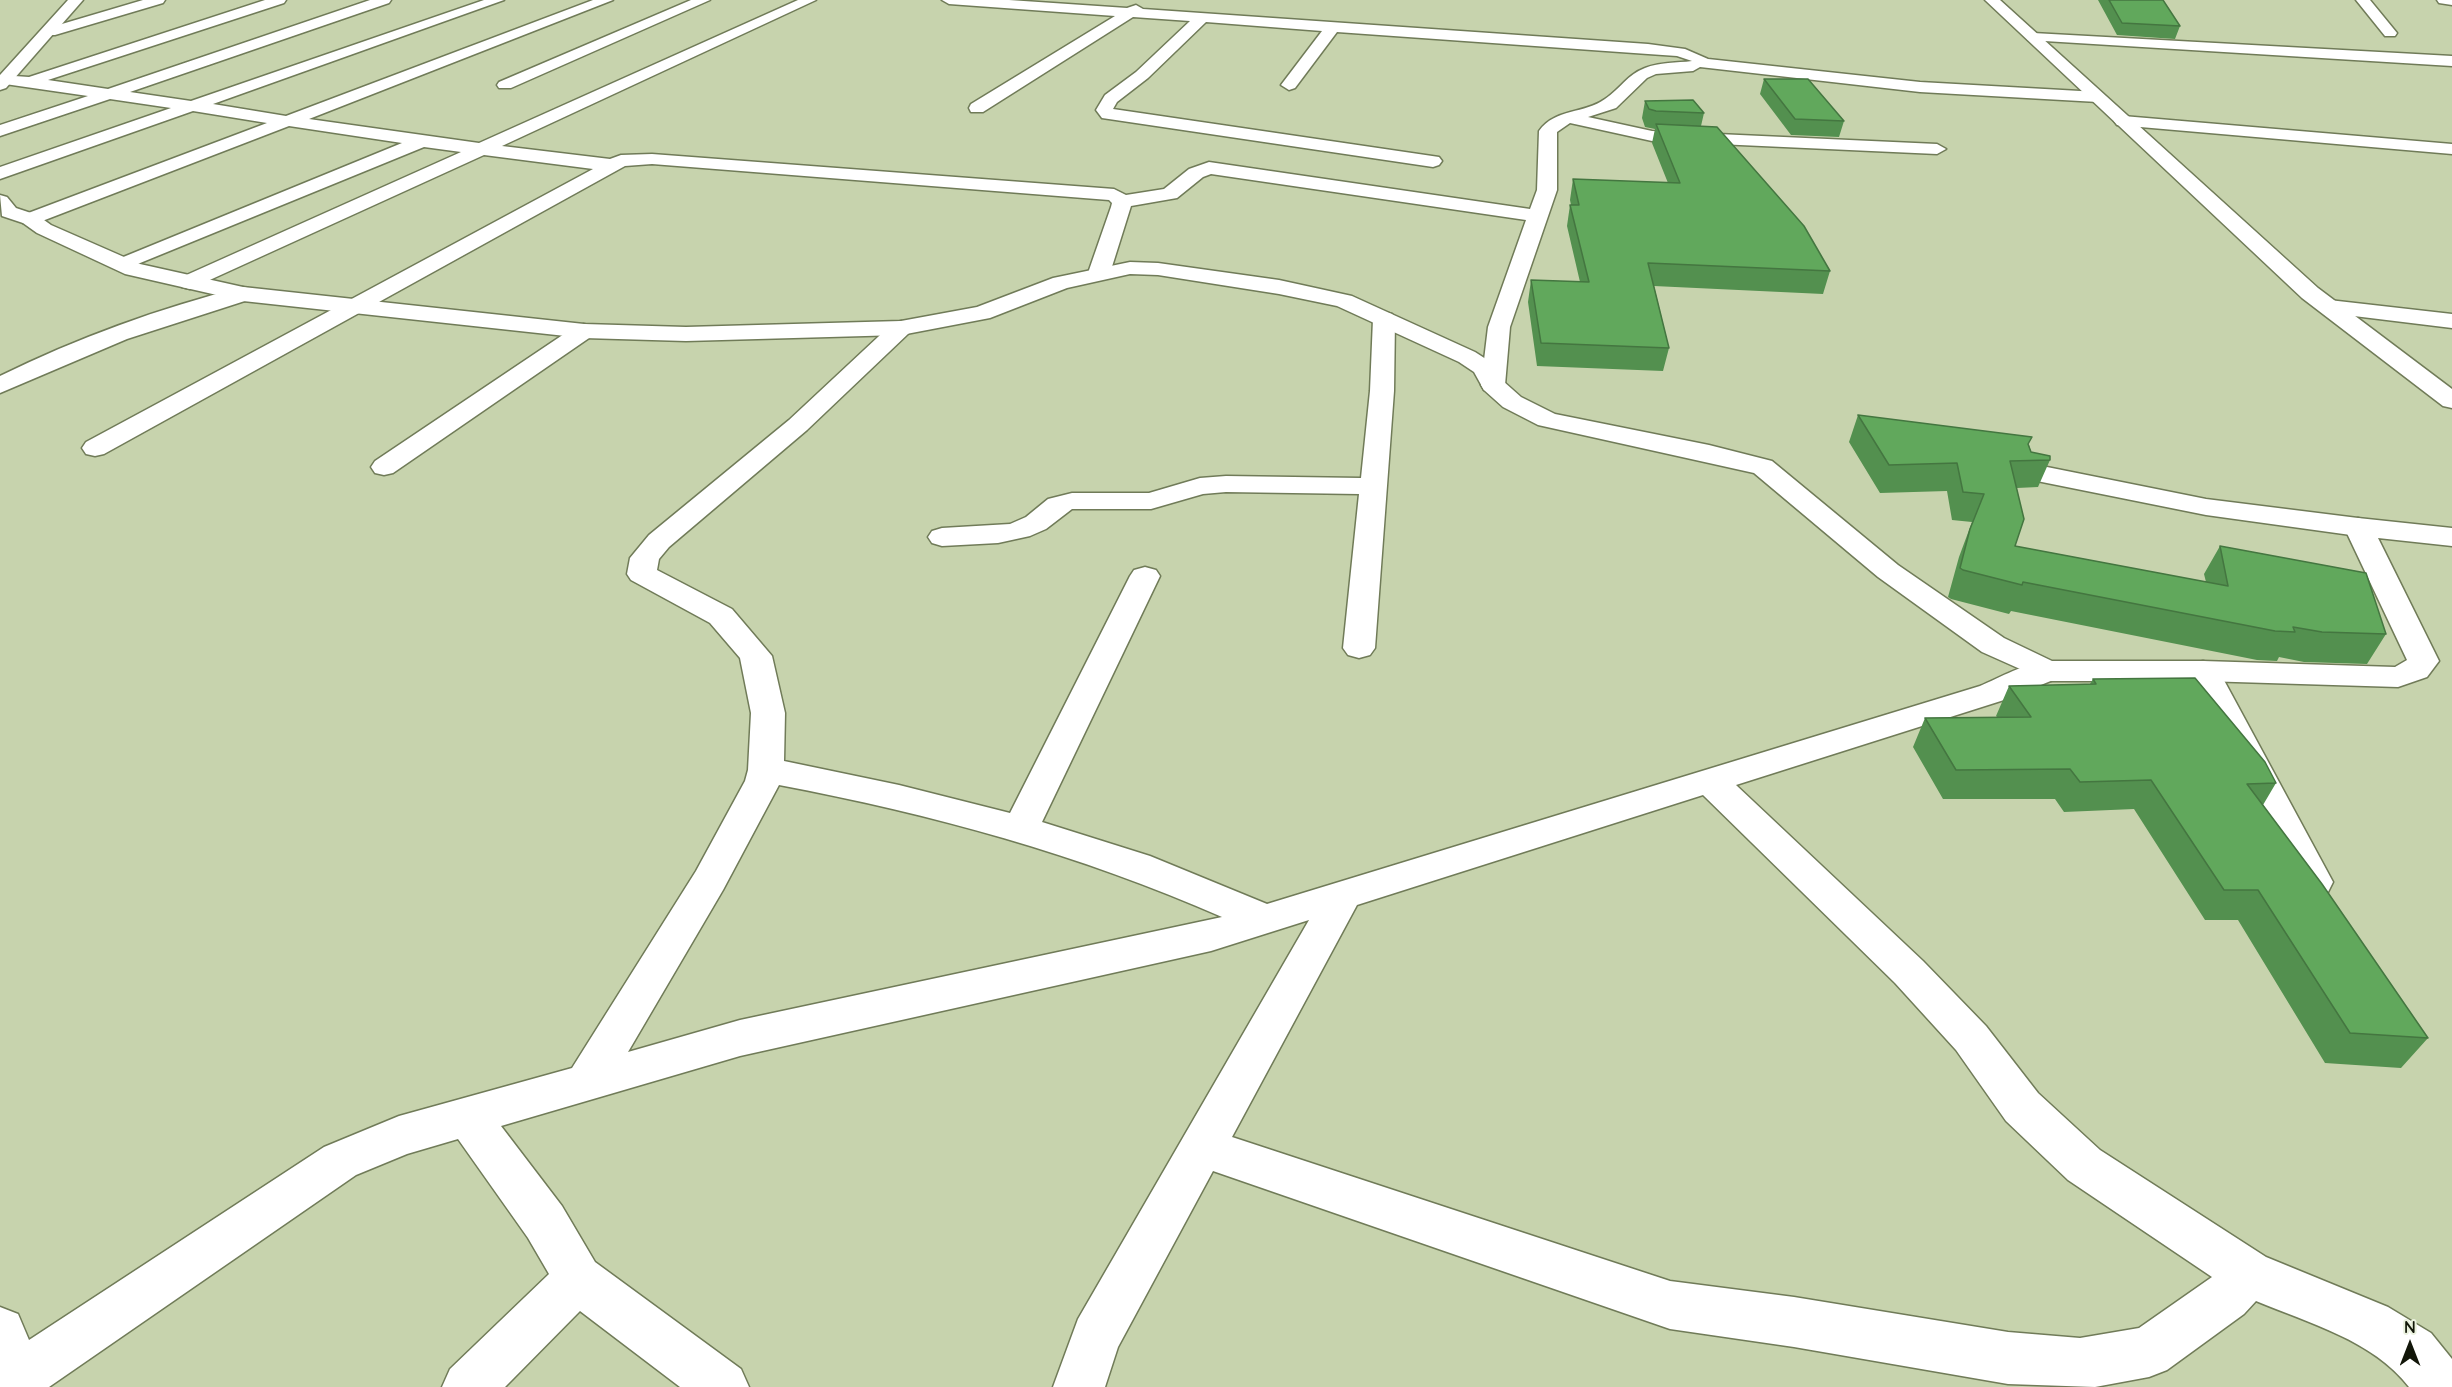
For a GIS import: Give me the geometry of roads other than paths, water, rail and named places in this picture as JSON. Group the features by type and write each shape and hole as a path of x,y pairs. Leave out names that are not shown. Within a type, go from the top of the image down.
{"street":[{"path":"2,82 50,32 76,0"},
{"path":"50,32 158,0"},
{"path":"26,82 279,0"},
{"path":"0,131 384,0"},
{"path":"0,173 196,107 496,0"},
{"path":"10,211 288,121 606,0"},
{"path":"505,85 703,0"},
{"path":"190,282 809,0"},
{"path":"949,0 1077,4 1132,13 1648,49 1689,55 1700,58 1703,63"},
{"path":"977,108 1132,13 1147,0"},
{"path":"1992,0 2310,293 2452,401"},
{"path":"2363,0 2390,33"},
{"path":"2444,0 2452,1"},
{"path":"1261,22 1275,8"},
{"path":"1203,18 1142,75 1111,99 1104,110 1108,114 1433,161"},
{"path":"1289,85 1332,28"},
{"path":"2033,38 2452,61"},
{"path":"2051,54 2074,56"},
{"path":"1492,385 1499,327 1547,190 1548,131 1559,121 1610,104 1641,75 1653,70 1703,63 1920,87 2098,97"},
{"path":"2,82 26,82 111,93 418,143 610,165"},
{"path":"1570,118 1652,135 1937,149"},
{"path":"2123,121 2452,148"},
{"path":"123,264 418,143"},
{"path":"95,448 621,161 652,159 1098,193 1114,195 1122,201 1170,194 1196,172 1209,168 1537,216"},
{"path":"1099,273 1122,201"},
{"path":"10,211 133,269 243,294 584,331 686,334 901,328 982,313 1061,283 1130,268 1158,269 1279,287 1344,302 1467,357 1483,368 1492,385 1512,402 1547,420 1709,453 1763,467 1887,571 1993,645 2047,671"},
{"path":"1,384 138,324 243,294"},
{"path":"2329,307 2452,321"},
{"path":"1359,648 1382,391 1384,320"},
{"path":"586,1083 710,880 763,781 766,770 768,712 756,656 721,616 642,574 645,558 659,541 798,425 901,328"},
{"path":"384,467 584,331"},
{"path":"2032,472 2206,507 2452,537"},
{"path":"942,537 1004,532 1028,527 1059,503 1072,501 1151,501 1200,486 1226,484 1374,486"},
{"path":"0,1332 14,1384 340,1161 399,1136 469,1118 740,1038 1211,936 1981,697 2047,671 2203,671 2398,677 2416,670 2423,661 2358,527"},
{"path":"1020,829 1145,576"},
{"path":"2203,671 2314,882"},
{"path":"766,770 863,788 1020,829 1119,860 1265,919"},
{"path":"1709,780 1909,972 1971,1038 2022,1107 2084,1165 2249,1274 2370,1324 2413,1351 2442,1387"},
{"path":"1079,1387 1096,1337 1344,894"},
{"path":"469,1118 545,1222 578,1279 723,1387"},
{"path":"1202,1147 1670,1305 1794,1322 2008,1358 2080,1364 2149,1352 2226,1297 2249,1274"},
{"path":"468,1387 578,1279"}]}
